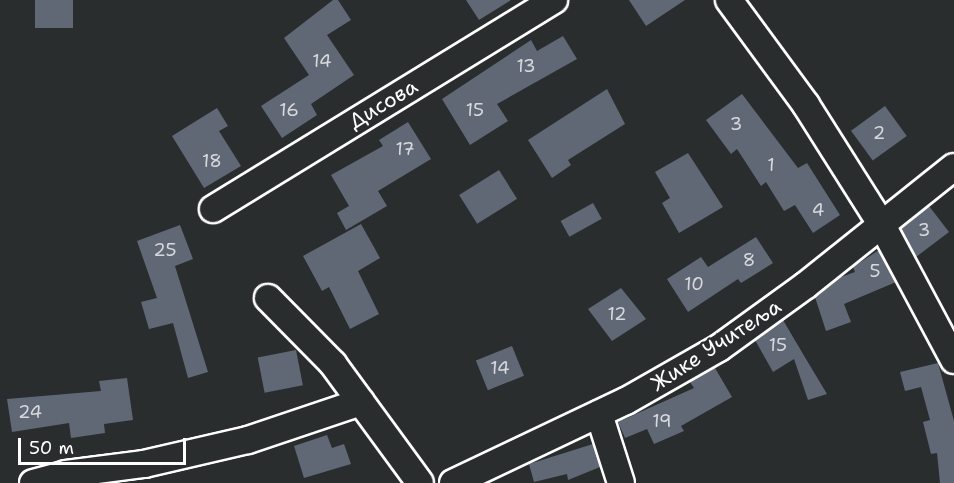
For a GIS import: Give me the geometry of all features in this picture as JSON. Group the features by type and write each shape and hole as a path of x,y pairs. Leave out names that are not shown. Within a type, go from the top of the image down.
{"street":[{"name":"Дисова","path":"213,209 554,0"},
{"path":"729,0 806,105 882,225 954,360"},
{"name":"Жике Учитеља","path":"453,483 599,414 719,348 882,225 954,167"},
{"path":"268,298 333,364 420,483"},
{"path":"33,483 66,474 144,465 248,440 362,402"},
{"path":"599,414 621,483"}],"building":[{"path":"35,0 73,0 73,28 35,28"},
{"path":"333,0 338,0 351,20 327,35 354,75 311,104 317,115 282,138 261,106 309,75 284,38"},
{"path":"466,0 511,0 479,20"},
{"path":"629,0 685,0 646,26"},
{"path":"563,36 577,59 497,104 508,121 470,145 442,99 531,40 537,51"},
{"path":"607,89 625,124 568,160 571,165 552,178 528,140"},
{"path":"742,94 798,168 807,163 840,215 813,233 795,205 784,211 766,182 761,186 737,149 731,154 706,120"},
{"path":"885,106 907,136 873,161 851,131"},
{"path":"217,108 228,126 219,131 241,166 204,188 172,136"},
{"path":"408,122 431,159 378,191 387,206 346,230 337,213 349,206 331,175 383,146 379,140"},
{"path":"688,153 723,207 679,233 662,203 670,198 655,172"},
{"path":"499,170 517,199 477,224 459,195"},
{"path":"593,203 602,219 569,237 561,221"},
{"path":"929,206 949,232 916,257 901,229"},
{"path":"361,224 380,258 358,271 379,314 350,329 329,287 322,291 303,256"},
{"path":"180,225 193,259 175,266 208,372 188,378 173,323 149,329 141,302 157,298 137,241"},
{"path":"756,237 773,263 741,283 738,279 688,312 667,279 701,257 708,267"},
{"path":"879,250 896,282 844,304 851,322 826,331 815,297 841,277 855,272 853,267"},
{"path":"621,288 646,319 612,341 588,309"},
{"path":"783,320 827,394 808,400 794,359 773,372 755,340"},
{"path":"512,346 524,376 488,390 476,361"},
{"path":"296,350 303,385 265,393 258,357"},
{"path":"938,363 954,421 954,483 940,483 937,453 931,454 923,422 930,420 921,387 905,391 900,372"},
{"path":"715,368 732,397 681,426 684,431 654,444 647,429 625,438 618,422 694,388 690,382"},
{"path":"127,378 133,420 104,424 105,433 71,438 69,423 12,432 7,399 101,391 99,381"},
{"path":"327,435 332,448 344,444 351,464 304,478 294,446"},
{"path":"593,444 600,467 568,480 567,474 534,482 529,464"}]}
